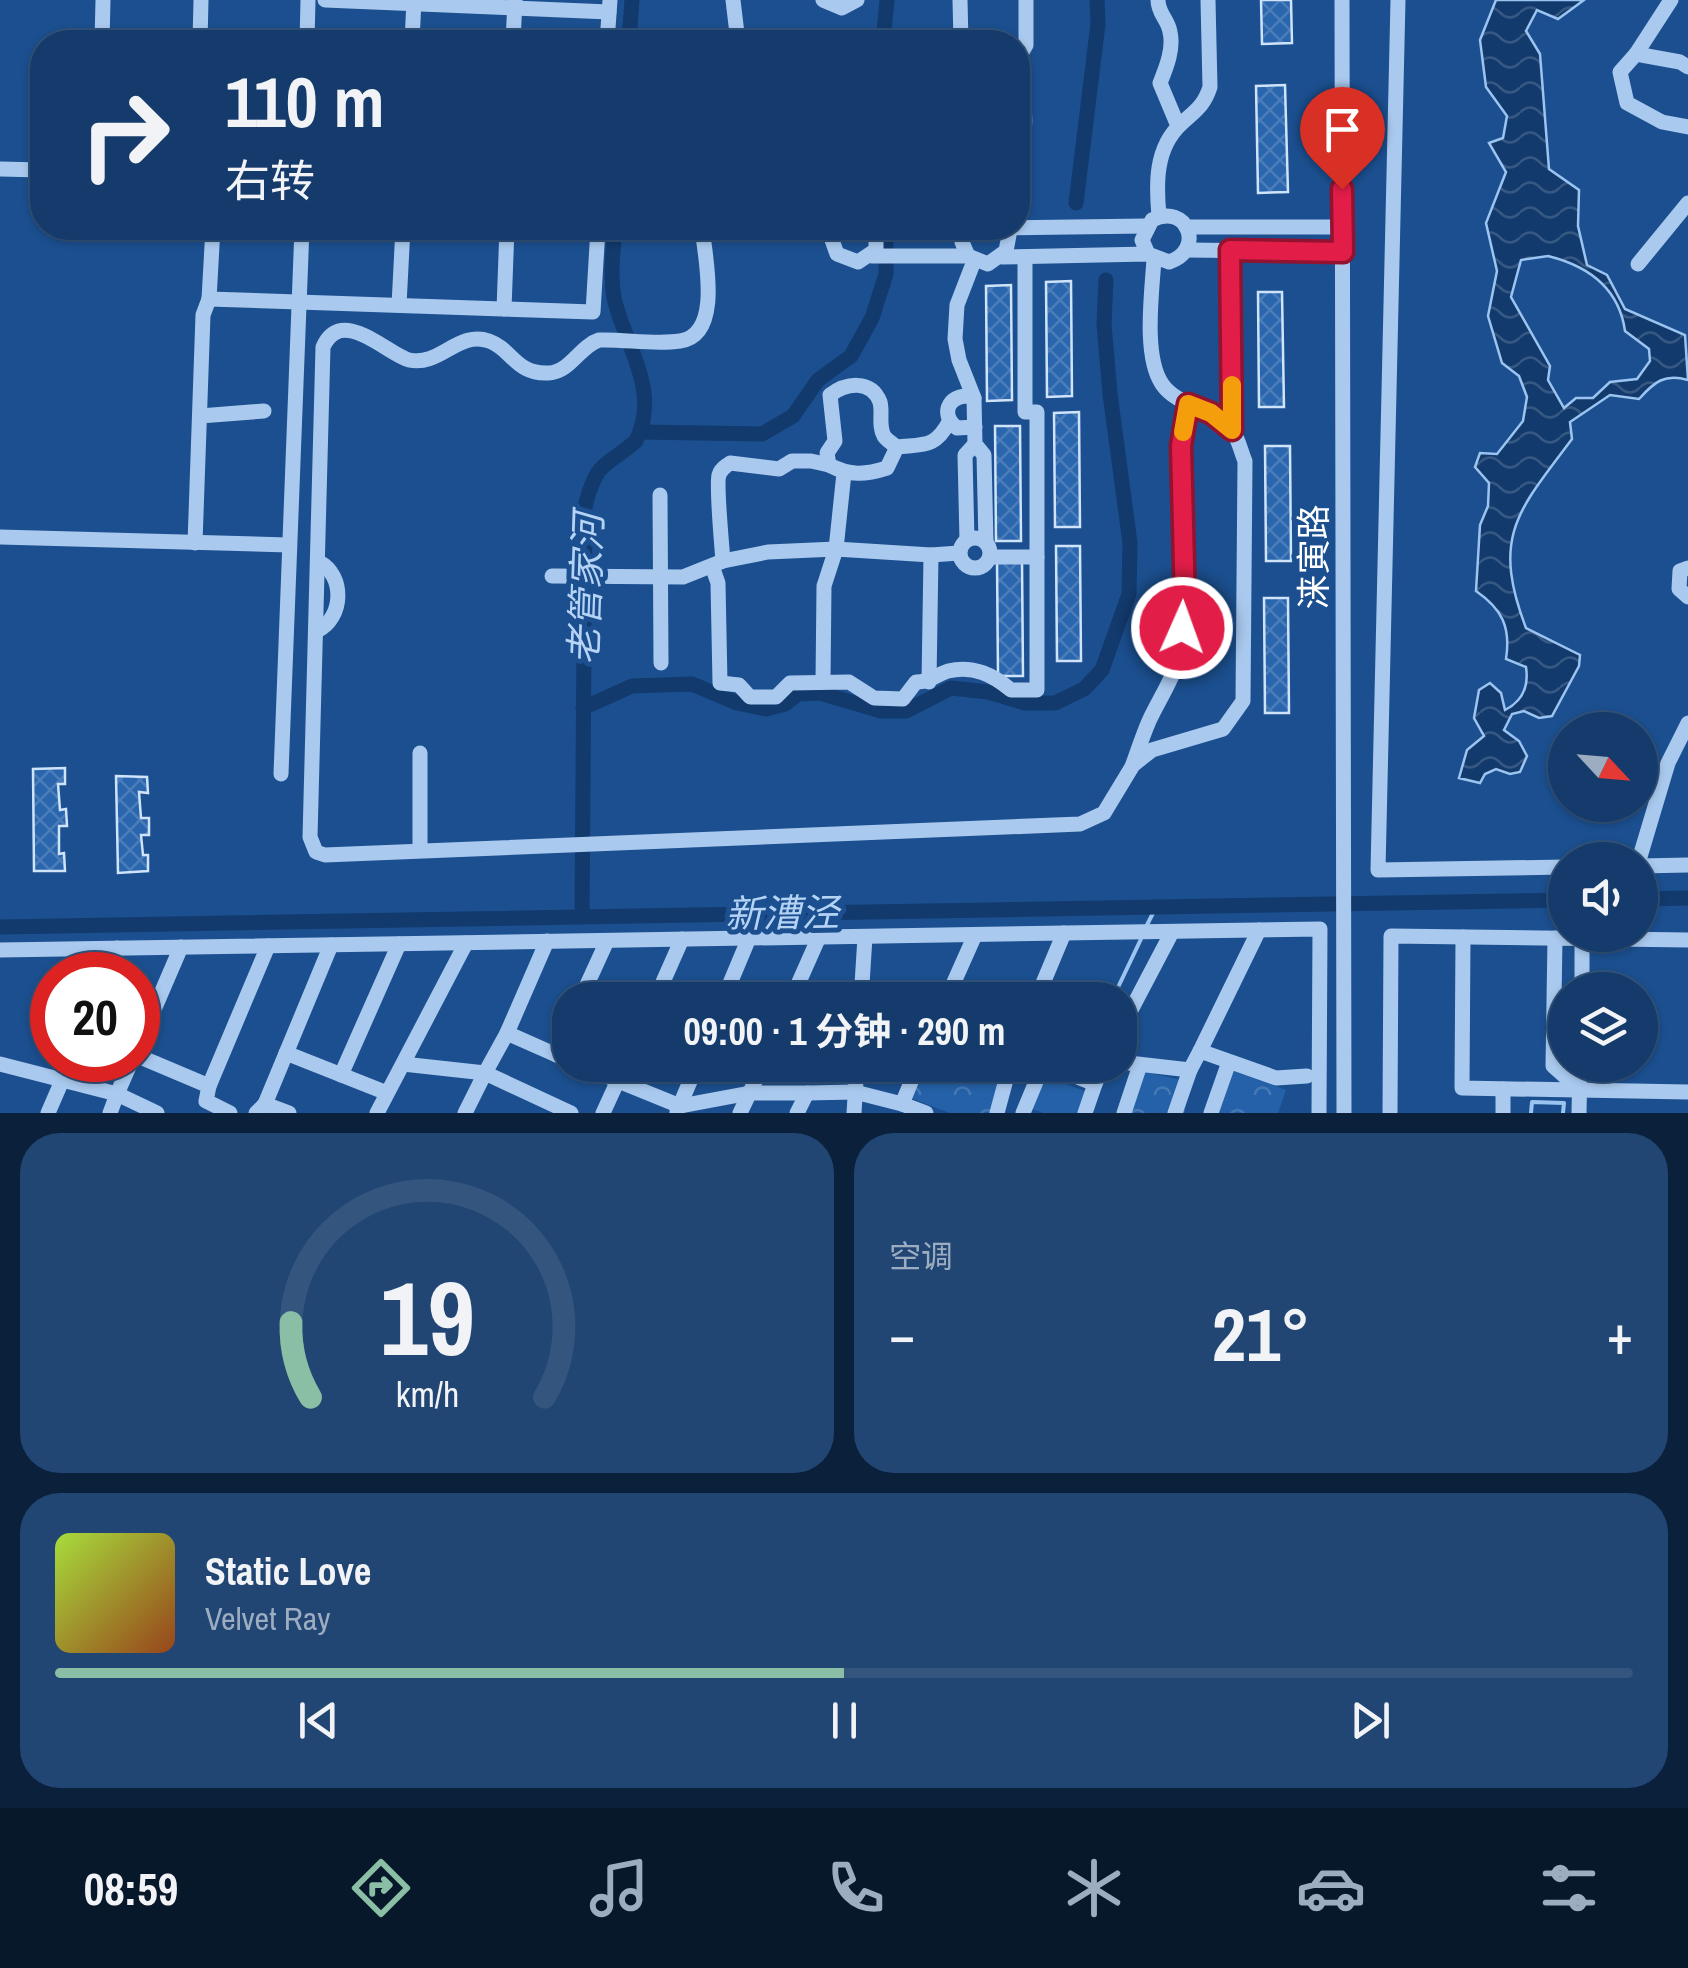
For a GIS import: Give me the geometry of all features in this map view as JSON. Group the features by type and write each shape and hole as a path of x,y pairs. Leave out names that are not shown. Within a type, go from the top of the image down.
{"street":[{"path":"102,30 103,0"},
{"path":"200,30 201,0"},
{"path":"307,30 308,0"},
{"path":"325,0 609,6"},
{"path":"733,0 737,30"},
{"path":"823,0 842,8 857,0"},
{"path":"960,0 961,30"},
{"path":"1022,30 1026,0"},
{"path":"1158,0 1170,32 1169,60 1160,82 1178,126"},
{"path":"1208,0 1210,87 1198,111 1178,126 1160,162 1153,221 1142,240 1151,257 1152,363 1163,386 1188,404 1211,413 1232,430"},
{"name":"涞寅路","path":"1342,0 1344,1113"},
{"path":"1398,0 1378,870 1548,867"},
{"path":"1671,0 1620,72 1627,103 1662,122 1688,126"},
{"path":"413,30 414,2"},
{"path":"514,30 515,4"},
{"path":"1636,54 1688,67"},
{"path":"0,169 30,170"},
{"path":"1638,264 1688,202"},
{"path":"1030,227 1174,217 1186,226 1342,227"},
{"path":"1186,226 1190,242 1187,250"},
{"path":"195,543 203,315 209,299 211,240"},
{"path":"281,774 302,240"},
{"path":"399,305 402,240"},
{"path":"504,308 506,240"},
{"path":"209,299 594,312 597,240"},
{"path":"703,240 708,314 699,331 683,341 592,342 562,369 543,373 520,367 498,346 478,339 464,340 436,357 419,361 398,356 371,337 336,332 328,338 323,347 311,845 325,854 1080,824 1104,813 1133,765 1180,651 1185,604 1181,446 1188,404"},
{"path":"834,240 833,248 843,259 858,262 872,256 898,256 970,258 988,264 1002,257 1151,257 1169,262 1187,250 1343,252"},
{"path":"872,256 879,240"},
{"path":"963,240 970,258 957,304 955,340 958,360 974,398 975,444 984,455 988,550 984,565 975,569 962,562 965,455 975,444"},
{"path":"1002,257 1008,240"},
{"path":"1133,765 1152,750 1223,729 1243,701 1245,461 1232,430 1230,250"},
{"path":"897,447 887,468 865,475 811,460 792,461 779,468 730,463 721,469 717,479 721,495 717,564 720,683 739,685 750,697 776,697 790,683 849,682 874,698 903,699 916,682 929,682 949,671 989,672 1011,690 1037,690 1037,412 1024,412 1025,257"},
{"path":"823,682 824,586 836,549 837,469 828,453 834,441 830,395 844,385 861,386 874,393 882,406 884,437 897,447 933,442 941,437 949,422"},
{"path":"974,398 965,395 949,404 946,413 957,428 975,427"},
{"path":"200,416 264,411"},
{"path":"660,495 662,663"},
{"path":"966,512 985,512"},
{"path":"0,538 289,545"},
{"path":"560,576 683,578 717,564 768,552 836,549 931,555 976,538 988,550 1037,557"},
{"path":"929,682 931,555"},
{"path":"317,630 328,626 338,592 335,575 319,562"},
{"path":"1688,568 1680,572 1679,588 1688,597"},
{"path":"287,593 318,594"},
{"path":"1645,842 1668,764 1688,724"},
{"path":"420,752 420,850"},
{"path":"1658,864 1688,865"},
{"path":"0,950 1320,929 1319,1113"},
{"path":"1176,1113 1190,1070 1259,930"},
{"path":"1137,999 1172,932"},
{"path":"1044,982 1064,933"},
{"path":"954,982 975,935"},
{"path":"862,982 865,936"},
{"path":"1390,1113 1391,936 1548,938"},
{"path":"799,982 819,937"},
{"path":"1463,937 1462,1088 1688,1092"},
{"path":"730,982 748,938"},
{"path":"663,982 682,939"},
{"path":"588,982 607,940"},
{"path":"1658,940 1688,940"},
{"path":"465,1113 508,1033 547,942"},
{"path":"377,1113 466,943"},
{"path":"341,1075 400,944"},
{"path":"289,1113 261,1108 331,945"},
{"path":"205,1100 268,946"},
{"path":"160,996 181,947"},
{"path":"115,952 117,948"},
{"path":"1555,952 1553,1066 1580,1090"},
{"path":"508,1033 552,1053"},
{"path":"1200,1050 1276,1078 1307,1076"},
{"path":"286,1053 388,1093"},
{"path":"1211,1113 1230,1062"},
{"path":"0,1064 30,1072"},
{"path":"403,1064 485,1073 571,1113"},
{"path":"1137,1064 1190,1070"},
{"path":"1124,1113 1140,1064"},
{"path":"160,1073 230,1113"},
{"path":"48,1113 61,1082"},
{"path":"70,1082 117,1094 157,1113"},
{"path":"110,1113 123,1082"},
{"path":"604,1113 617,1082 678,1109 750,1093 855,1092 926,1113"},
{"path":"678,1109 690,1082"},
{"path":"740,1113 755,1082"},
{"path":"854,1113 856,1082"},
{"path":"902,1104 911,1082"},
{"path":"996,1113 1005,1082"},
{"path":"1028,1082 1034,1086"},
{"path":"1023,1113 1036,1082"},
{"path":"1085,1113 1095,1084 1090,1082"},
{"path":"1580,1082 1580,1113"},
{"path":"1503,1089 1503,1113"},
{"path":"797,1113 807,1093"},
{"path":"529,1113 536,1097"}],"green space":[{"path":"1139,1071 1191,1082 1184,1113 1130,1113"},
{"path":"1234,1071 1286,1090 1278,1113 1219,1113"},
{"path":"917,1082 1009,1082 998,1113 950,1113 911,1098"},
{"path":"1043,1082 1061,1082 1092,1094 1085,1113 1043,1113 1032,1109"}],"water":[{"path":"1496,0 1584,0 1558,19 1537,10 1526,31 1540,54 1549,169 1579,190 1578,226 1587,265 1607,275 1625,309 1685,335 1688,380 1660,380 1639,399 1610,395 1570,422 1572,439 1524,506 1511,547 1511,570 1526,628 1580,655 1579,666 1548,717 1539,718 1524,711 1512,714 1504,730 1519,741 1527,756 1520,772 1510,774 1496,769 1485,774 1480,783 1459,778 1467,750 1484,736 1474,718 1479,690 1490,683 1501,693 1505,710 1520,698 1527,674 1526,667 1506,659 1503,620 1476,591 1480,525 1488,506 1489,483 1475,467 1480,453 1497,454 1523,421 1527,397 1519,376 1502,363 1488,316 1497,271 1486,223 1506,172 1489,143 1503,138 1507,116 1486,87 1480,40","holes":["1548,256 1576,266 1609,291 1625,331 1649,349 1650,361 1637,379 1610,382 1593,398 1576,398 1564,408 1548,380 1550,366 1511,297 1521,260"]}],"building":[{"path":"1261,0 1291,0 1292,43 1262,44"},
{"path":"1285,85 1288,192 1258,193 1256,86"},
{"path":"1071,281 1072,396 1047,397 1046,282"},
{"path":"1011,285 1012,400 987,401 986,286"},
{"path":"1258,292 1282,292 1284,407 1259,407"},
{"path":"1079,412 1080,527 1055,527 1054,413"},
{"path":"995,426 1020,426 1021,541 996,541"},
{"path":"1265,446 1290,446 1291,561 1266,561"},
{"path":"1056,546 1080,546 1081,661 1057,661"},
{"path":"997,561 1022,561 1023,676 998,676"},
{"path":"1264,598 1288,598 1289,713 1265,713"},
{"path":"65,768 65,784 58,784 60,810 66,809 67,826 59,826 59,854 64,853 65,871 34,871 33,769"},
{"path":"116,776 147,777 148,793 139,792 141,818 149,818 149,835 141,835 143,855 148,855 148,871 118,873"}],"waterway":[{"name":"老管家河","path":"630,30 632,0"},
{"path":"884,30 887,0"},
{"path":"1076,203 1098,24 1097,0"},
{"name":"老管家河","path":"582,917 585,506 598,472 636,441 645,404 638,368 614,298 614,240"},
{"path":"641,432 762,434 793,416 818,380 851,356 872,318 886,274 886,240"},
{"path":"583,708 632,686 692,684 737,703 766,709 785,704 798,694 820,693 881,711 906,711 951,688 988,692 1025,703 1055,703 1084,689 1102,670 1129,594 1130,543 1104,324 1106,280"},
{"name":"新漕泾","path":"1658,899 1688,898"},
{"name":"新漕泾","path":"0,927 1548,900"},
{"path":"1147,925 1156,907"},
{"path":"1121,982 1141,939"},
{"path":"1531,1113 1532,1102 1564,1103 1563,1113"}],"slow traffic":[{"path":"1183,432 1188,404 1211,413 1232,430 1232,385"}],"route":[{"path":"1182,628 1185,604 1181,446 1188,404 1211,413 1232,430 1230,250 1343,252 1342,189"}]}
